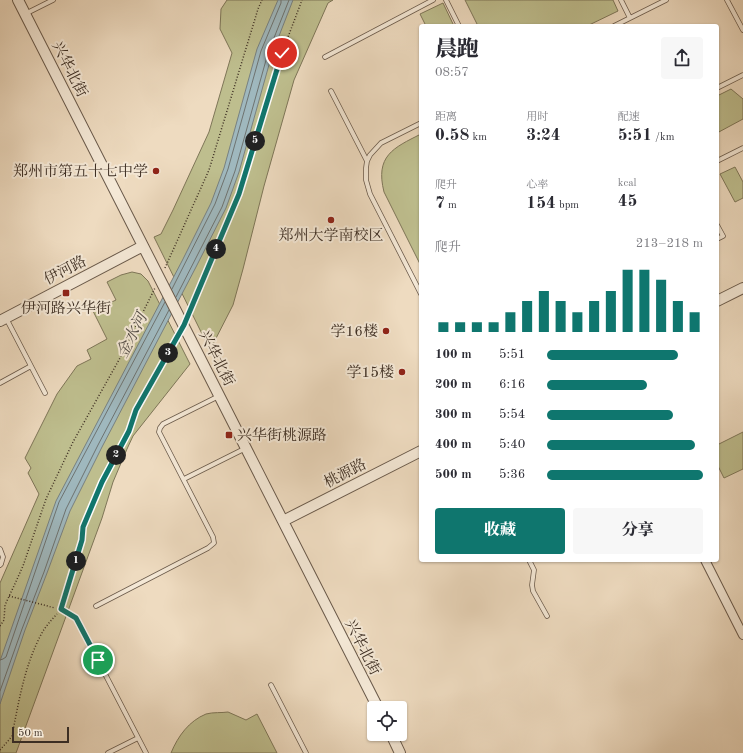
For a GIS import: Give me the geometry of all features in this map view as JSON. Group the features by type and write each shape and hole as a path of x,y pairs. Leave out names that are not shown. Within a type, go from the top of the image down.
{"street":[{"name":"兴华北街","path":"18,0 374,701"},
{"name":"伊河路","path":"3,319 143,246"},
{"path":"719,300 743,288"},
{"name":"桃源路","path":"283,521 419,452"},
{"path":"706,562 743,634"},
{"path":"394,741 400,753"}],"lane":[{"path":"25,14 53,0"},
{"path":"325,57 433,0"},
{"path":"446,0 458,24"},
{"path":"621,0 630,18"},
{"path":"618,24 666,0"},
{"path":"727,0 743,30"},
{"path":"719,87 743,75"},
{"path":"331,91 367,161"},
{"path":"419,124 381,143 370,155 366,168 366,180 370,194 419,290"},
{"path":"719,160 743,148"},
{"path":"719,229 723,236 719,238"},
{"path":"3,319 45,393"},
{"path":"0,382 31,366"},
{"path":"96,606 208,548 214,543 213,537 160,432 160,428 163,424 219,396"},
{"path":"184,479 246,448"},
{"path":"0,549 3,557 0,565"},
{"path":"530,562 534,570 532,585 547,616"},
{"path":"61,609 76,618 146,753"},
{"path":"271,685 306,753"},
{"path":"108,753 138,738"}],"path":[{"path":"0,626 4,620 5,605 20,571 46,499 73,442 161,281 209,170 262,0"},
{"path":"0,749 12,736 23,680 34,650 47,625 61,609 82,540 83,527 102,482 129,431 136,410 182,322 239,194 282,53 302,0"},
{"path":"9,596 61,609"}],"green space":[{"path":"227,0 333,0 328,3 294,80 264,186 233,305 210,350 154,237 161,234 209,132 232,53 220,29 221,9"},
{"path":"465,0 613,0 618,11 591,24 477,24"},
{"path":"443,3 453,24 425,24 420,14"},
{"path":"731,89 743,99 743,119 719,132 719,95"},
{"path":"419,135 419,262 384,192 382,180 384,162 395,149"},
{"path":"735,167 743,182 743,198 735,202 720,174"},
{"path":"132,272 141,274 148,281 190,364 133,436 113,482 102,518 16,753 0,753 0,583 39,494 28,473 31,468 25,458 57,394 77,366 91,359 87,350 107,339 93,311 116,300 107,282 121,275"},
{"path":"743,432 743,469 724,478 719,468 719,444"},
{"path":"228,712 246,720 257,714 277,753 171,753 181,735 194,721 206,714"}],"water":[{"path":"278,0 293,0 272,54 239,172 226,208 70,511 25,630 0,704 0,661 56,501 211,203 224,168 257,49"}],"place":[{"name":"郑州市第五十七中学","path":"156,171"},
{"name":"郑州大学南校区","path":"331,220"},
{"name":"伊河路兴华街","path":"66,293"},
{"name":"学16楼","path":"386,331"},
{"name":"学15楼","path":"402,372"},
{"name":"兴华街桃源路","path":"229,435"}],"route":[{"path":"98,660 76,618 61,609 82,540 82,530 102,482 129,431 136,410 184,325 239,194 282,53"}],"water label":[{"name":"金水河","path":"131,335"}]}
